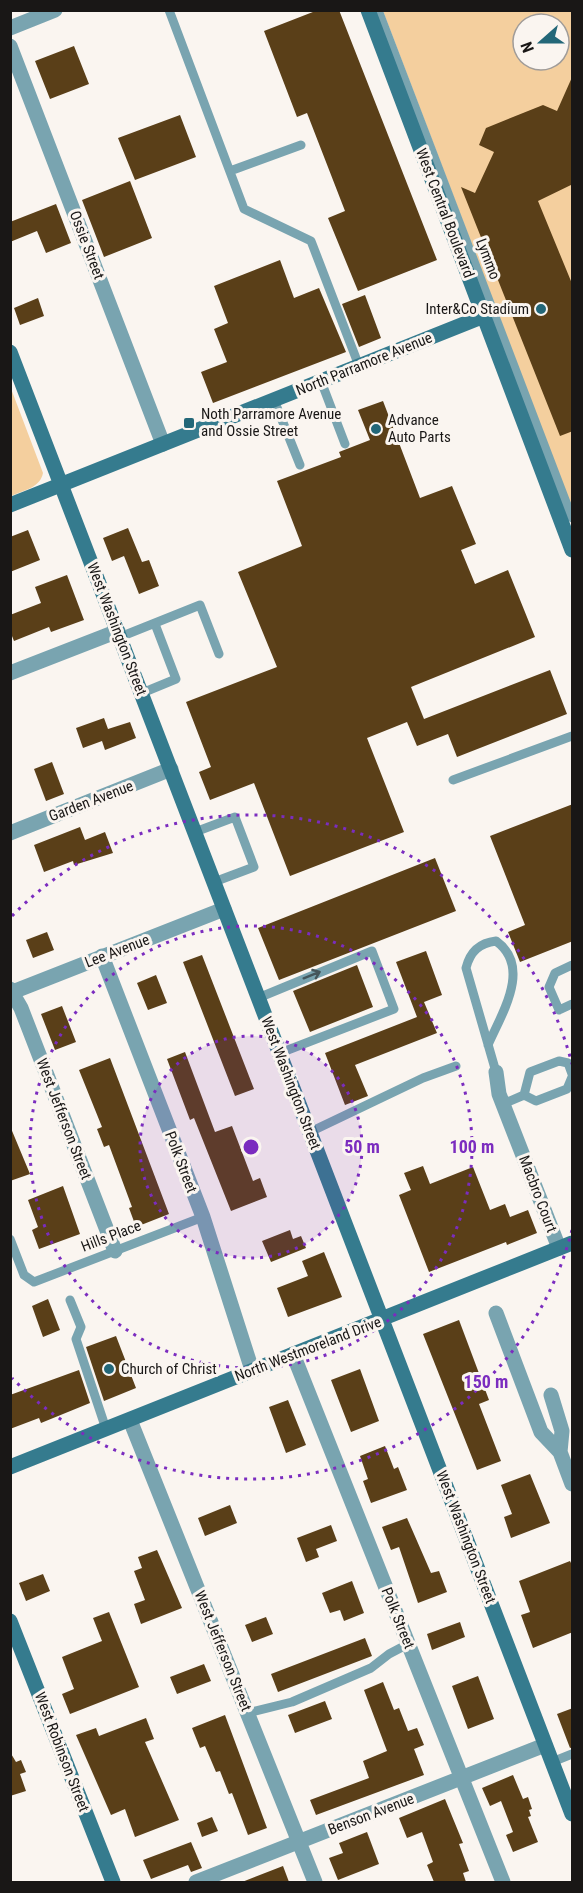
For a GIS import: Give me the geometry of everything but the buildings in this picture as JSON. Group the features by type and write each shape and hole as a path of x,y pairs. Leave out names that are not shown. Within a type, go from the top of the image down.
{"street":[{"path":"10,28 55,10"},
{"name":"West Central Boulevard","path":"368,10 573,550"},
{"name":"Ossie Street","path":"10,46 163,444"},
{"name":"North Parramore Avenue","path":"10,505 484,316"},
{"name":"West Washington Street","path":"11,353 381,1321 573,1814"},
{"path":"10,674 119,634"},
{"name":"Garden Avenue","path":"10,833 171,769"},
{"name":"Lee Avenue","path":"11,991 224,909"},
{"name":"Polk Street","path":"102,956 203,1217 252,1370"},
{"name":"West Jefferson Street","path":"11,991 115,1251"},
{"name":"Macbro Court","path":"496,1072 503,1104 566,1245"},
{"name":"North Westmoreland Drive","path":"10,1467 292,1354 381,1321 566,1245"},
{"path":"496,1313 541,1432 560,1452 573,1484"},
{"name":"Polk Street","path":"292,1354 503,1882"},
{"path":"551,1395 562,1431 560,1452"},
{"name":"West Jefferson Street","path":"130,1420 315,1882"},
{"name":"West Robinson Street","path":"10,1621 113,1882"},
{"name":"Benson Avenue","path":"196,1882 545,1745"}],"lane":[{"path":"169,10 244,209 311,241 359,366"},
{"name":"Lymmo","path":"378,10 573,518"},
{"path":"230,171 301,145"},
{"path":"321,381 345,444"},
{"path":"274,400 300,465"},
{"path":"119,634 155,624 200,605 219,654"},
{"path":"142,693 177,679 155,624"},
{"path":"453,780 573,736"},
{"path":"195,832 235,817 254,867 214,882"},
{"path":"488,1045 514,978 508,951 496,941 479,946 472,953 466,968 488,1045 496,1072"},
{"path":"258,998 372,951 394,1009 280,1053"},
{"path":"573,965 555,973 550,982 559,1010 573,1004"},
{"path":"503,1104 524,1095 537,1101 567,1089 573,1075 568,1063 559,1061 530,1072 524,1095"},
{"path":"310,1132 423,1078 456,1066"},
{"name":"Hills Place","path":"10,1239 24,1275 30,1281 39,1281 203,1217"},
{"path":"70,1300 81,1327 76,1339 106,1430"},
{"path":"247,1713 292,1702 371,1668 388,1654 408,1644"},
{"path":"552,1762 573,1754"}],"shaded area":[{"path":"383,11 572,11 572,508"},
{"path":"10,386 43,473 35,485 11,496"}],"place":[{"name":"Inter&Co Stadium","path":"541,309"},
{"name":"Noth Parramore Avenue and Ossie Street","path":"189,423"},
{"name":"Advance Auto Parts","path":"376,429"},
{"name":"Church of Christ","path":"109,1369"}]}
